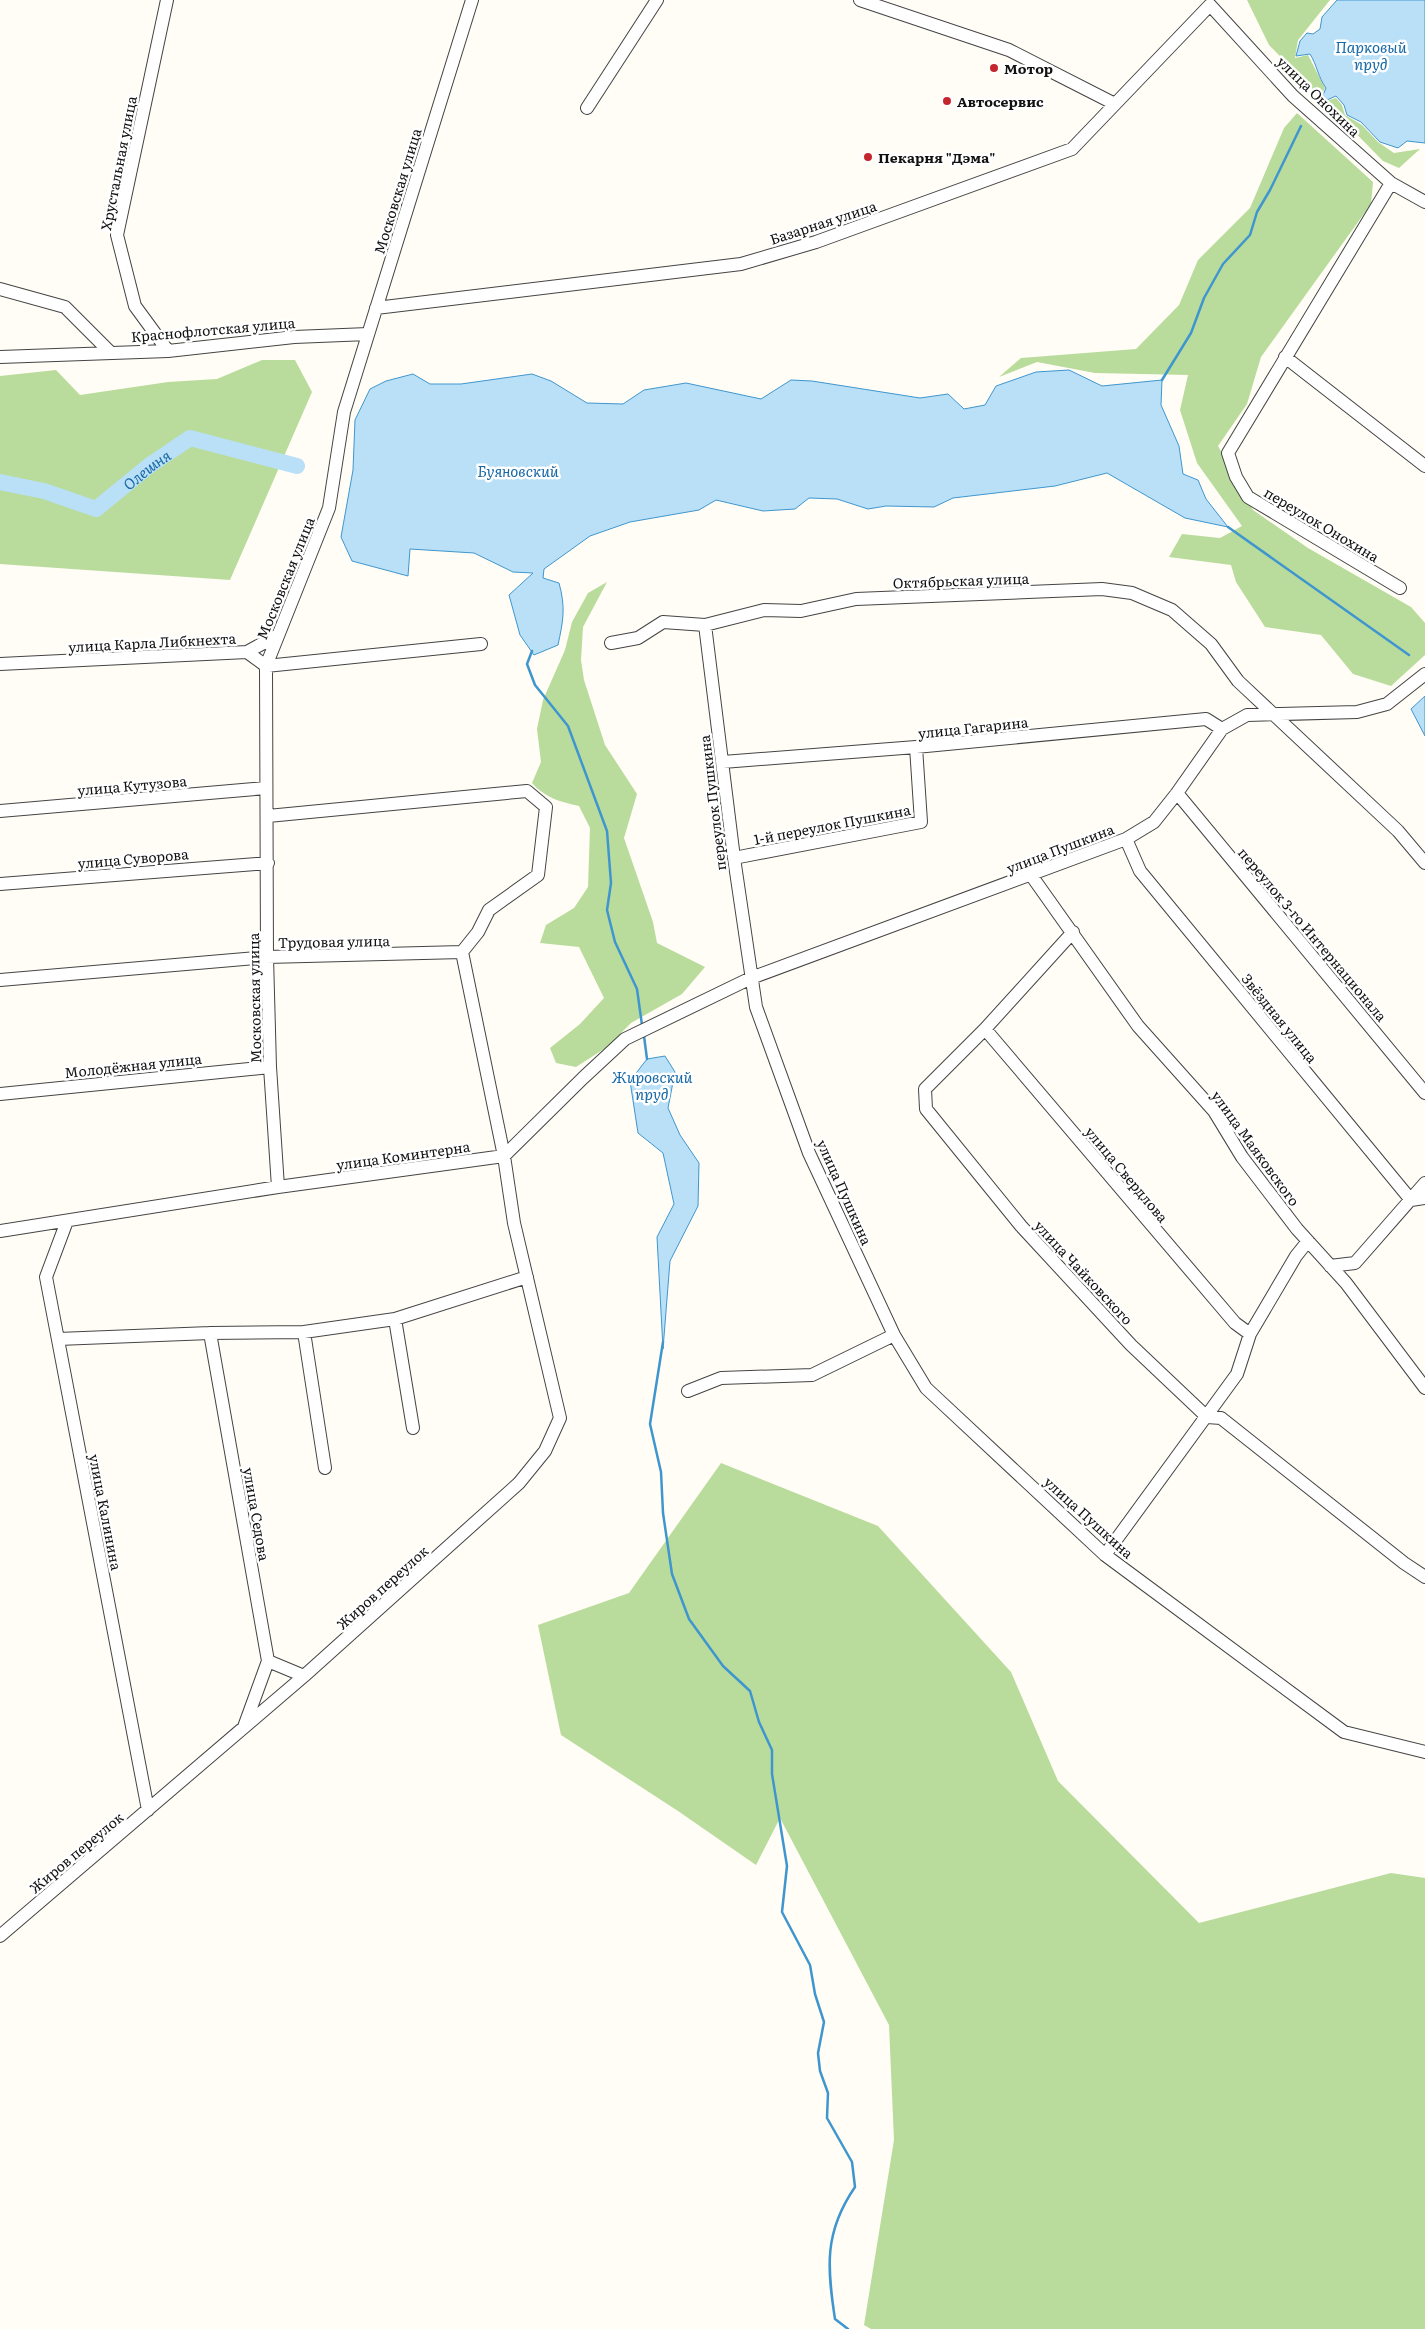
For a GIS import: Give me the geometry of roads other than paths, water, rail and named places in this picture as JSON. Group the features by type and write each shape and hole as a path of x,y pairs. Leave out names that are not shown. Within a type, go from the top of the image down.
{"street":[{"name":"Хрустальная улица","path":"167,0 117,235 135,306 168,351"},
{"name":"Московская улица","path":"278,1187 270,1067 267,957 266,666 329,508 344,412 472,0"},
{"path":"587,108 657,0"},
{"path":"860,0 1009,50 1115,104"},
{"name":"Базарная улица","path":"376,308 741,264 816,242 1072,149 1212,2"},
{"name":"улица Онохина","path":"1212,2 1293,96 1391,183 1425,202"},
{"path":"1391,183 1285,357 1425,466"},
{"path":"0,289 65,307 110,352"},
{"name":"Краснофлотская улица","path":"0,357 168,351 294,337 368,334"},
{"name":"переулок Онохина","path":"1285,357 1228,453 1236,477 1248,497 1400,588"},
{"name":"Октябрьская улица","path":"611,643 638,638 663,622 706,625 764,610 801,611 856,599 1102,589 1132,593 1172,610 1211,644 1238,681 1398,831 1425,863"},
{"name":"переулок Пушкина","path":"706,625 734,858 751,978"},
{"path":"248,652 278,635"},
{"path":"266,666 481,644"},
{"name":"улица Карла Либкнехта","path":"0,664 248,652 266,666"},
{"name":"улица Пушкина","path":"1425,674 1387,704 1357,712 1248,715 1222,729 1154,822 1126,838 1031,876 751,978 756,1007 810,1152 894,1335 926,1388 1105,1555 1344,1732 1425,1752"},
{"name":"улица Гагарина","path":"723,762 916,747 1206,719 1222,729"},
{"name":"1-й переулок Пушкина","path":"734,858 921,822 916,747"},
{"name":"улица Кутузова","path":"0,811 266,788"},
{"path":"268,816 527,791 546,807 538,875 489,910 478,932 462,952 504,1156"},
{"name":"переулок 3-го Интернационала","path":"1177,793 1425,1093"},
{"name":"Звёздная улица","path":"1126,838 1140,871 1411,1200"},
{"name":"улица Суворова","path":"0,884 268,863"},
{"name":"улица Маяковского","path":"1031,876 1073,932 1138,1026 1214,1111 1242,1157 1308,1241 1346,1283 1425,1388"},
{"name":"улица Чайковского","path":"1073,932 985,1029 925,1090 926,1109 1027,1233 1131,1345 1207,1417 1221,1418 1425,1577"},
{"name":"Трудовая улица","path":"0,980 267,957 462,952"},
{"path":"504,1156 625,1039 751,978"},
{"name":"улица Свердлова","path":"985,1029 1234,1323 1250,1334"},
{"name":"Молодёжная улица","path":"0,1094 270,1067"},
{"name":"улица Коминтерна","path":"0,1231 278,1187 504,1156"},
{"name":"Жиров переулок","path":"0,1936 304,1676 519,1483 545,1451 560,1418 514,1223 504,1156"},
{"path":"1330,1266 1355,1263 1425,1183"},
{"path":"1411,1200 1425,1198"},
{"name":"улица Калинина","path":"67,1221 46,1277 148,1810"},
{"path":"1105,1555 1237,1374 1250,1334 1296,1256 1308,1241"},
{"path":"58,1340 210,1333 304,1332 395,1319 527,1277"},
{"path":"395,1319 413,1428"},
{"path":"304,1332 325,1468"},
{"name":"улица Седова","path":"210,1333 268,1661"},
{"path":"688,1391 721,1378 812,1375 894,1335"},
{"path":"243,1729 268,1661 304,1676"}],"water":[{"name":"Парковый пруд","path":"1337,0 1425,0 1425,143 1407,141 1398,148 1380,142 1361,122 1347,115 1344,105 1336,96 1327,100 1323,95 1326,88 1310,54 1296,56 1300,41 1307,33 1313,34 1320,29 1322,17"},
{"name":"Буяновский","path":"1069,370 1102,386 1162,380 1161,405 1179,446 1183,474 1198,480 1206,499 1228,527 1185,518 1107,473 1055,486 953,498 934,507 886,506 868,509 837,499 809,498 795,509 763,511 716,500 699,510 630,522 590,536 544,569 543,578 559,583 563,607 562,621 558,645 534,655 520,635 509,595 533,573 513,572 474,553 410,549 408,576 352,561 341,537 353,470 355,420 370,389 386,381 413,374 430,384 461,384 532,374 551,381 587,403 623,404 644,390 686,383 761,399 791,380 812,381 920,398 948,394 964,409 985,405 996,386 1036,372"},
{"path":"1425,696 1425,736 1411,709"},
{"name":"Жировский пруд","path":"665,1056 675,1072 668,1108 680,1135 699,1163 698,1206 670,1261 663,1349 657,1237 674,1204 663,1153 638,1133 630,1081 647,1059"}],"waterway":[{"path":"1320,107 1327,100"},
{"path":"1162,380 1191,333 1204,298 1223,264 1250,235 1257,212 1270,190 1301,126"},
{"name":"Олешня","path":"0,482 44,491 96,509 150,465 190,438 297,466"},
{"path":"1228,527 1409,655"},
{"path":"532,651 527,664 535,685 568,726 607,831 611,883 607,910 615,942 637,989 642,1025"},
{"path":"644,1036 647,1059"},
{"path":"663,1342 650,1424 661,1472 663,1513 672,1574 689,1619 723,1666 750,1691 759,1722 772,1750 772,1774 787,1866 782,1912 810,1965 815,1994 824,2022 818,2053 820,2071 828,2093 827,2118 852,2162 855,2187 838,2219 830,2250 830,2283 835,2319 848,2329"}],"place":[{"name":"Мотор","path":"994,68"},
{"name":"Автосервис","path":"947,101"},
{"name":"Пекарня \"Дэма\"","path":"868,157"}]}
